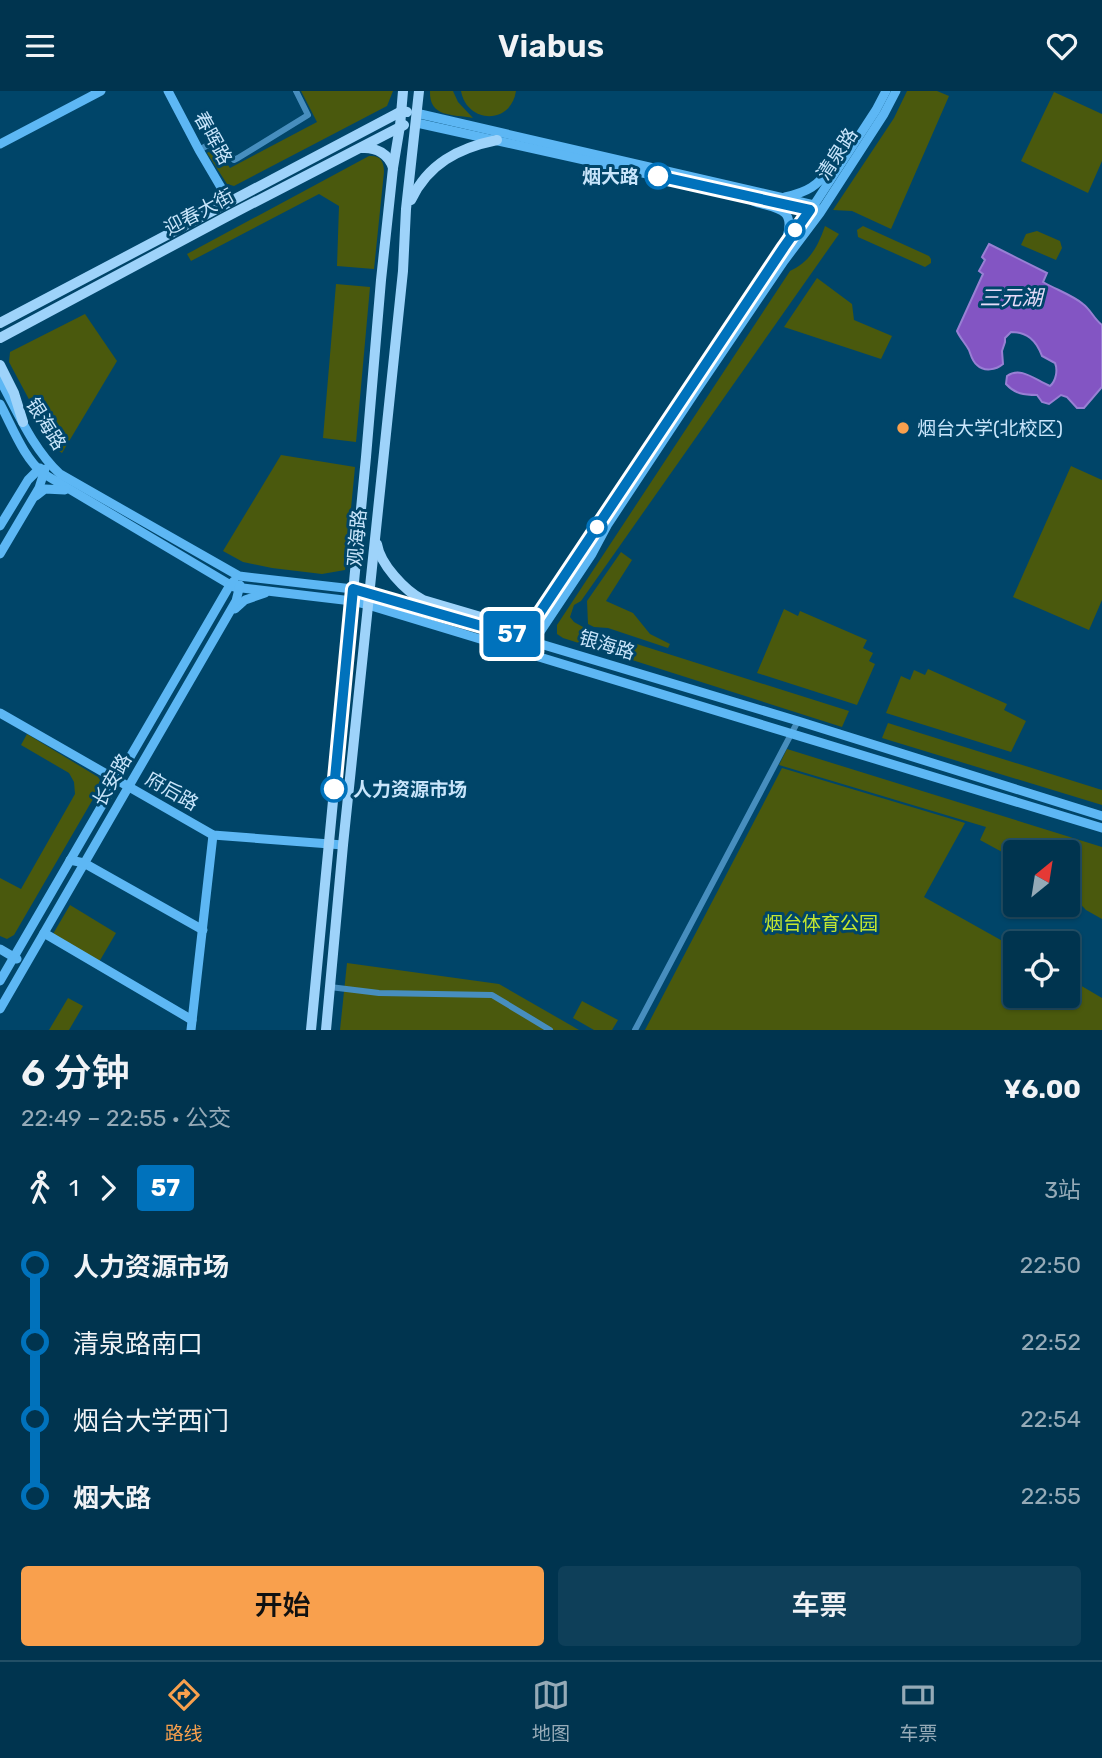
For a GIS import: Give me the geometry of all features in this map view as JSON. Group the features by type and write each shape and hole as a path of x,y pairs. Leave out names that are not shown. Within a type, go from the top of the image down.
{"main road":[{"path":"0,144 100,91"},
{"name":"春晖路","path":"168,91 229,201"},
{"name":"观海路","path":"311,1030 393,168 403,91"},
{"name":"观海路","path":"326,1030 419,91"},
{"name":"清泉路","path":"526,653 592,554 608,524 784,261 886,91"},
{"name":"清泉路","path":"515,650 520,636 784,247 884,114 896,91"},
{"path":"402,111 417,118 497,140 815,209"},
{"name":"迎春大街","path":"0,321 402,111"},
{"path":"417,118 778,197 815,209"},
{"name":"迎春大街","path":"0,338 417,118"},
{"path":"407,209 424,177 434,167 462,150 497,140"},
{"path":"359,149 368,148 381,152 393,168"},
{"path":"778,197 809,190 846,156"},
{"path":"740,194 754,202 781,208 785,212 790,224 784,247"},
{"path":"0,348 12,332"},
{"path":"0,365 14,393 23,422"},
{"name":"银海路","path":"0,380 47,462 60,474 239,576 353,595 368,605 1102,828"},
{"name":"银海路","path":"0,404 21,443 41,472 235,587 353,595 370,593 520,636 1102,816"},
{"path":"21,443 27,475 23,487"},
{"path":"0,554 39,488 41,472 47,462"},
{"path":"0,526 28,480 41,472"},
{"path":"32,499 50,488 74,493"},
{"path":"13,504 18,499 25,501 25,510"},
{"path":"375,533 381,559 414,595 491,620 520,636"},
{"name":"长安路","path":"0,1009 236,601 235,587 239,576"},
{"path":"0,981 212,617 235,587"},
{"path":"212,617 226,619 245,600 270,591"},
{"name":"府后路","path":"0,713 213,835 343,845"},
{"path":"44,933 192,1025 213,835"},
{"path":"70,860 84,863 203,930"},
{"path":"0,949 26,964"}],"street":[{"path":"199,150 219,139 234,160 238,158 308,115 296,91"},
{"path":"635,1030 798,721"},
{"path":"330,987 379,993 492,995 550,1030"}],"green space":[{"path":"301,91 393,91 387,106 234,186 227,184 207,153 216,148 230,168 317,122"},
{"path":"430,91 453,91 458,102 473,118 450,115 438,110 433,106"},
{"path":"461,91 516,91 506,110 489,116 471,110"},
{"path":"907,91 937,91 949,96 891,229 852,211 833,210 894,118"},
{"path":"1054,92 1102,114 1102,161 1088,193 1021,161"},
{"path":"369,156 379,158 384,168 374,269 337,266 339,206 319,194 191,261 187,254"},
{"path":"825,226 839,234 581,601 574,605 570,617 583,627 849,711 842,727 557,634 557,625 790,271 812,253"},
{"path":"863,226 929,256 931,263 925,267 858,237 857,230"},
{"path":"1037,231 1060,241 1062,248 1056,260 1021,245 1026,234"},
{"path":"817,278 852,304 854,320 892,336 881,359 784,327"},
{"path":"336,284 370,287 356,442 323,438"},
{"path":"85,314 117,361 62,453 55,448 9,362 10,352"},
{"path":"281,455 355,467 345,570 322,574 272,568 243,562 223,551"},
{"path":"1071,466 1102,480 1102,600 1089,630 1013,597"},
{"path":"621,552 632,560 606,601 633,613 650,634 670,644 668,648 588,624 587,601"},
{"path":"784,609 798,616 800,611 867,640 863,648 873,653 869,661 875,664 857,705 757,673"},
{"path":"928,669 1007,704 1004,710 1026,721 1011,752 886,713 901,676 910,680 914,670 925,675"},
{"path":"888,723 1102,790 1102,805 882,738"},
{"path":"27,734 98,777 101,782 14,935 7,939 0,936 0,878 21,889 75,794 74,782 69,773 21,745"},
{"path":"787,749 1080,840 1003,840 1003,852 980,840 986,827 779,765"},
{"name":"烟台体育公园","path":"782,768 965,823 924,897 1003,941 1003,1008 1080,1008 1080,985 1102,998 1102,1030 645,1030"},
{"path":"1080,840 1102,847 1102,919 1080,904"},
{"path":"70,905 116,933 99,962 53,934"},
{"path":"347,963 499,984 579,1030 340,1030"},
{"path":"68,998 83,1006 69,1030 49,1030"},
{"path":"582,1001 618,1020 612,1030 594,1030 573,1018"}],"water":[{"name":"三元湖","path":"989,244 1047,273 1043,282 1086,306 1102,325 1102,387 1084,408 1077,408 1067,397 1061,395 1049,404 1042,402 1037,395 1020,393 1006,384 1007,376 1012,373 1023,373 1050,386 1055,378 1055,363 1042,356 1034,341 1026,335 1011,332 1005,338 1003,364 997,368 983,369 973,360 957,331 983,274 979,271"}],"bus line":[{"name":"57","path":"334,789 353,589 523,638 810,210 658,176"}],"place":[{"name":"烟大路","path":"658,176"},
{"name":"烟台大学(北校区)","path":"903,428"},
{"name":"人力资源市场","path":"334,789"}]}
